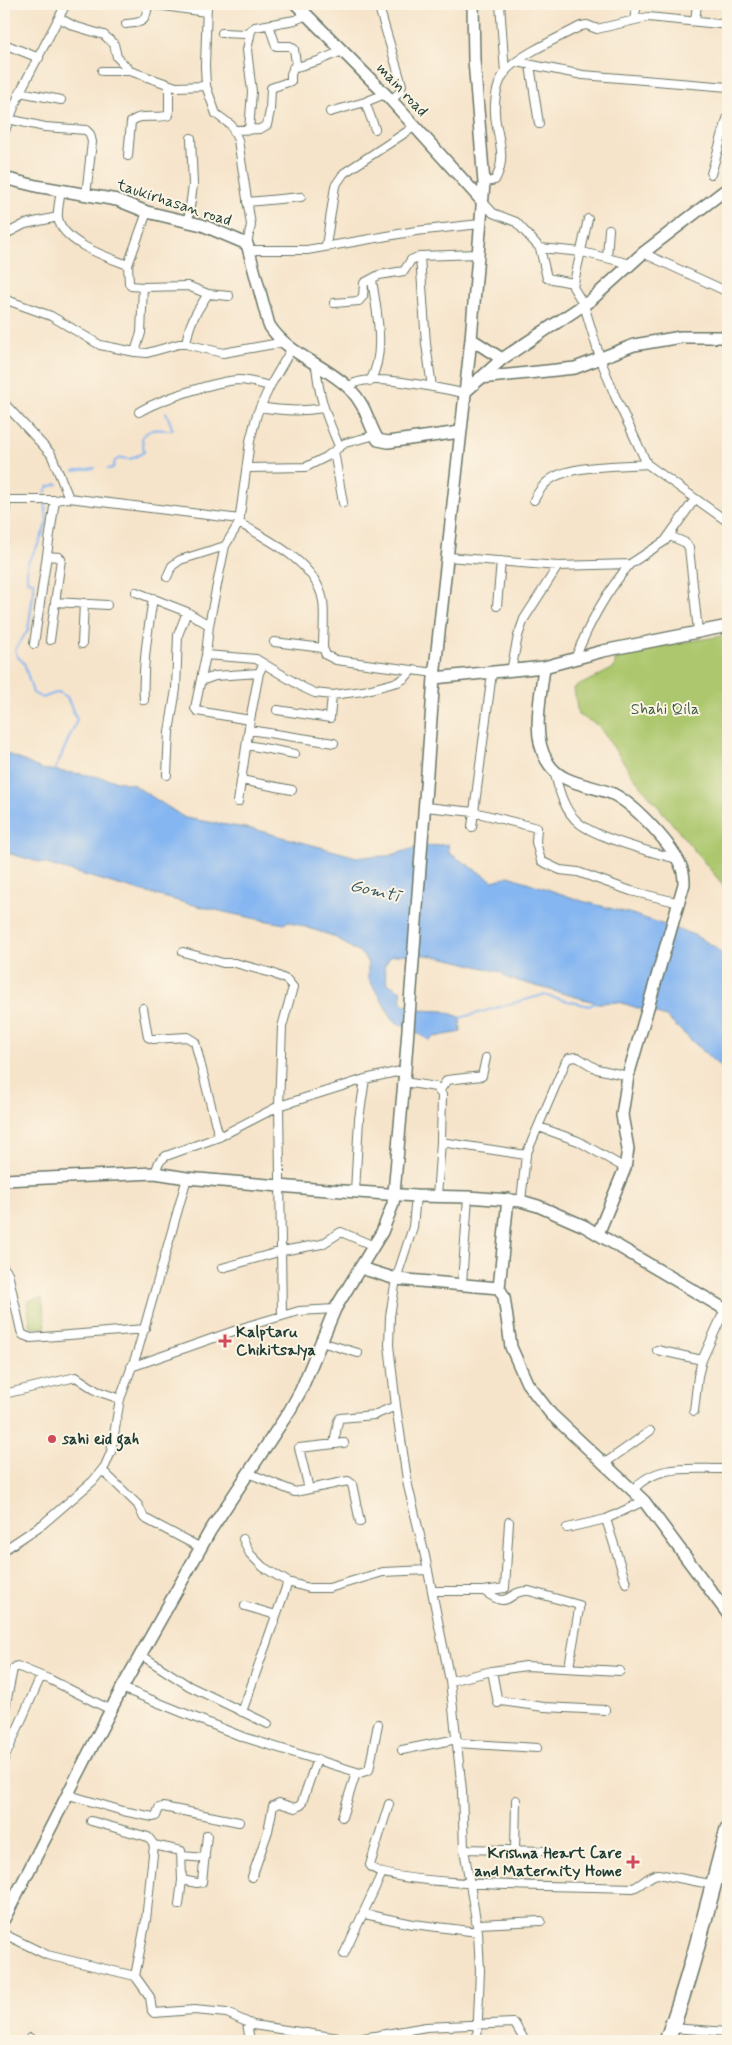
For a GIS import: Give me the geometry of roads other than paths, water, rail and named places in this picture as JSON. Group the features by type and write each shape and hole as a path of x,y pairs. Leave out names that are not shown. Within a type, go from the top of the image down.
{"highway":[{"path":"669,2035 691,1970 715,1885 728,1829"}],"main road":[{"name":"main road","path":"296,4 388,97 482,200"},
{"path":"4,1918 69,1795 122,1688 201,1548 290,1410 301,1390 334,1309 374,1246 390,1214 394,1194 405,1076 434,675 471,339 484,183 474,60 473,4"},
{"name":"taukirhasan road","path":"4,178 117,200 147,212 202,225 247,247"},
{"path":"464,393 502,359 584,305 643,253 727,191"},
{"path":"247,247 269,324 273,331 288,345 349,388 362,403 378,440 388,442 460,432"},
{"path":"480,378 575,368 634,345 681,337 728,337"},
{"path":"471,339 502,359"},
{"path":"434,675 492,673 544,667 575,658 728,626"},
{"path":"544,667 539,727 541,747 546,760 554,771 568,781 600,789 628,803 655,830 677,860 682,870 684,884 628,1076 622,1115 628,1148 625,1168 598,1234"},
{"path":"4,1180 155,1173 187,1178 355,1192 521,1201 538,1206 598,1234 726,1310"},
{"path":"508,1199 499,1288 504,1297 511,1347 527,1383 551,1414 644,1501 728,1614"},
{"path":"361,1268 396,1279 499,1288"}],"street":[{"path":"4,10 5,4"},
{"path":"4,133 20,92 66,4"},
{"path":"126,24 144,20 149,4 207,8 206,86 216,114 231,125 235,130 238,140 251,225 247,247 307,250 416,231 480,224"},
{"path":"330,112 388,97 400,92 402,85 378,4"},
{"path":"500,4 505,73"},
{"path":"634,20 637,4"},
{"path":"695,21 697,4"},
{"path":"222,33 245,34 256,27 295,20 306,15"},
{"path":"484,183 495,180 502,164 502,148 494,109 496,95 505,73 517,62 580,26 587,25 597,30 648,18 719,24 723,23 728,16"},
{"path":"59,18 74,26 104,35 114,44 117,57 130,71"},
{"path":"235,130 260,129 267,125 270,111 270,90 274,85 290,83 296,63 294,49 290,46 276,46 269,25"},
{"path":"249,130 252,92 247,50 251,31"},
{"path":"4,44 39,58"},
{"path":"293,68 318,62 342,51"},
{"path":"517,62 583,75 728,87"},
{"path":"530,66 539,124"},
{"path":"102,72 130,71 169,85 185,87 206,86"},
{"path":"128,156 131,122 133,119 140,117 165,117 169,115 169,85"},
{"path":"20,92 61,100"},
{"path":"365,102 374,129"},
{"path":"711,174 728,116"},
{"path":"8,119 45,127 86,130 90,134 92,142 86,194"},
{"path":"326,246 335,186 344,173 414,127"},
{"path":"188,222 194,168 191,138"},
{"path":"61,190 58,217 63,229 74,240 103,256 128,265"},
{"path":"247,202 301,197"},
{"path":"482,200 493,213 516,222 540,248 547,278 573,283"},
{"path":"147,212 128,265 129,283 131,286 188,286 208,294 229,296"},
{"path":"4,235 25,224 58,217"},
{"path":"588,219 582,252 573,283 575,292 584,305 600,358 615,396 647,464 728,522"},
{"path":"607,258 609,229"},
{"path":"540,248 582,252 631,264"},
{"path":"643,253 728,292"},
{"path":"334,304 358,301 363,296 364,282 379,275 404,272 411,260 420,256 478,254"},
{"path":"420,256 426,344 432,387"},
{"path":"370,381 377,369 378,336 372,279"},
{"path":"136,352 141,333 144,287"},
{"path":"186,344 189,327 197,310 208,294"},
{"path":"4,299 51,316 100,345 136,352 147,353 179,344 223,353 288,345"},
{"path":"250,720 195,709 225,546 240,521 250,440 260,407 288,345"},
{"path":"316,365 318,392 336,448 342,503"},
{"path":"139,412 150,405 220,383 240,380 270,386"},
{"path":"349,388 358,381 401,381 464,393"},
{"path":"4,403 51,454 69,498"},
{"path":"260,407 290,412 305,412 322,408"},
{"path":"247,468 306,467 321,460 336,448 376,435"},
{"path":"534,500 539,490 552,478 565,473 647,464"},
{"path":"4,540 5,500 55,500 69,498 240,521 292,556 307,570 317,585 322,599 323,648 326,655 336,660 434,675"},
{"path":"575,658 588,626 606,595 630,564 670,536 695,499"},
{"path":"34,644 55,500"},
{"path":"670,536 686,543 689,548 698,632"},
{"path":"167,576 172,566 180,560 225,546"},
{"path":"47,556 59,557 61,559 50,640"},
{"path":"448,557 558,566 630,564"},
{"path":"496,606 501,560"},
{"path":"511,671 518,636 524,619 558,566"},
{"path":"136,592 187,612 210,625"},
{"path":"144,700 143,686 147,636 153,598"},
{"path":"55,602 107,605"},
{"path":"82,644 84,603"},
{"path":"167,776 169,732 176,689 178,635 187,612"},
{"path":"274,642 323,648"},
{"path":"206,655 256,659 263,665 310,691 332,695 398,682 411,671"},
{"path":"238,802 250,720 259,673 263,665"},
{"path":"201,681 214,676 259,673"},
{"path":"472,828 492,673"},
{"path":"277,710 330,718 332,695"},
{"path":"249,730 334,743"},
{"path":"247,745 295,754"},
{"path":"554,771 563,800 578,823 592,831 677,860"},
{"path":"241,780 292,790"},
{"path":"425,807 474,812 537,828 536,842 541,861 560,870 578,872 631,890 680,903"},
{"path":"183,952 223,963 238,964 272,973 287,980 293,987 282,1027 279,1106 282,1316"},
{"path":"144,1008 148,1037 153,1039 186,1037 195,1042 218,1137"},
{"path":"521,1201 526,1155 566,1061 577,1057 597,1069 628,1076"},
{"path":"440,1090 447,1080 482,1076 486,1058"},
{"path":"155,1173 159,1162 166,1156 218,1137 279,1106 366,1079 405,1076 436,1087 442,1094 437,1196"},
{"path":"355,1192 359,1119 366,1079"},
{"path":"539,1127 578,1141 625,1168"},
{"path":"441,1142 526,1155"},
{"path":"4,1550 43,1524 93,1482 102,1470 110,1452 120,1399 144,1329 187,1178"},
{"path":"416,1196 413,1227 396,1279 390,1316 389,1346 408,1486 428,1570 450,1681 462,1790 464,1849 478,1928 480,1971 477,2041"},
{"path":"462,1284 468,1197"},
{"path":"222,1268 282,1251 322,1244 341,1232 374,1246"},
{"path":"4,1268 8,1273 19,1325 23,1335 31,1338 144,1329"},
{"path":"131,1367 282,1316 299,1312 334,1309"},
{"path":"694,1411 698,1376 706,1346 726,1310"},
{"path":"321,1342 358,1353"},
{"path":"657,1350 702,1360"},
{"path":"4,1394 76,1377 97,1391 120,1399"},
{"path":"334,1444 340,1418 374,1415 396,1406"},
{"path":"605,1463 650,1430"},
{"path":"309,1489 299,1448 344,1443"},
{"path":"632,1490 640,1482 660,1471 721,1469"},
{"path":"102,1470 138,1505 144,1518 201,1548"},
{"path":"248,1473 291,1491 343,1481 350,1482 360,1522"},
{"path":"567,1528 606,1519 644,1501"},
{"path":"606,1519 626,1583"},
{"path":"432,1591 484,1591 505,1588 508,1522"},
{"path":"243,1539 250,1554 263,1567 288,1582 308,1588 329,1588 383,1572 428,1570"},
{"path":"242,1712 288,1582"},
{"path":"484,1591 496,1600 502,1601 522,1591 529,1591 579,1605 580,1610 569,1667"},
{"path":"245,1606 276,1615"},
{"path":"141,1655 188,1686 268,1724"},
{"path":"4,1713 14,1667 20,1666 111,1710"},
{"path":"450,1681 492,1671 526,1666 620,1671"},
{"path":"492,1671 498,1703 501,1701 544,1707 605,1710"},
{"path":"4,1759 41,1676"},
{"path":"122,1688 243,1736 317,1758 356,1773 365,1773 369,1770 378,1724"},
{"path":"402,1750 457,1741 536,1748"},
{"path":"252,1877 268,1831 274,1806 279,1803 295,1808 301,1805 317,1758"},
{"path":"342,1817 356,1773"},
{"path":"69,1795 123,1811 153,1817 156,1816 159,1808 163,1807 239,1822"},
{"path":"515,1850 516,1800"},
{"path":"389,1804 370,1865 375,1871 382,1873 412,1880 470,1884 633,1888 658,1874 715,1885"},
{"path":"91,1820 148,1837 154,1845 180,1850 182,1856 182,1880 179,1905"},
{"path":"182,1880 202,1882 207,1834"},
{"path":"135,1976 146,1920 154,1845"},
{"path":"464,1849 547,1851"},
{"path":"182,1856 205,1858"},
{"path":"344,1954 382,1873"},
{"path":"364,1914 413,1924 478,1928 540,1921"},
{"path":"4,1934 47,1956 135,1976 150,1997 154,2013 194,2010 227,2013 247,2023 352,2040 426,2027 513,2023 516,2024 525,2041"},
{"path":"247,2023 250,2041"},
{"path":"295,2041 296,2031"},
{"path":"669,2035 728,2032"}],"water":[{"name":"Gomtī","path":"4,752 41,769 89,775 132,784 185,818 257,830 357,857 388,856 415,848 448,844 449,853 493,881 509,876 582,901 632,914 694,935 715,947 728,960 728,1074 666,1017 619,1002 598,1003 507,978 501,972 446,958 419,954 391,956 384,966 387,983 401,991 402,1003 416,1010 443,1011 460,1017 461,1032 434,1037 429,1040 394,1021 368,978 368,964 364,956 333,936 287,921 285,924 214,910 4,852"}],"waterway":[{"path":"108,469 113,468 115,461 120,458 131,459 144,452 142,438 149,431 173,430 166,412"},
{"path":"74,471 95,468"},
{"path":"45,492 48,487 58,484"},
{"path":"45,504 47,522 39,543 27,564 27,580 33,582 34,588 28,630 15,650 18,657 24,663 33,693 42,698 59,692 67,697 77,720 54,772"},
{"path":"460,1018 543,995 589,1006 597,1002"}],"place":[{"name":"Kalptaru Chikitsalya","path":"225,1341"},
{"name":"sahi eid gah","path":"52,1439"},
{"name":"Krishna Heart Care and Maternity Home","path":"633,1862"}],"park label":[{"name":"Shahi Qila","path":"665,709"}]}
